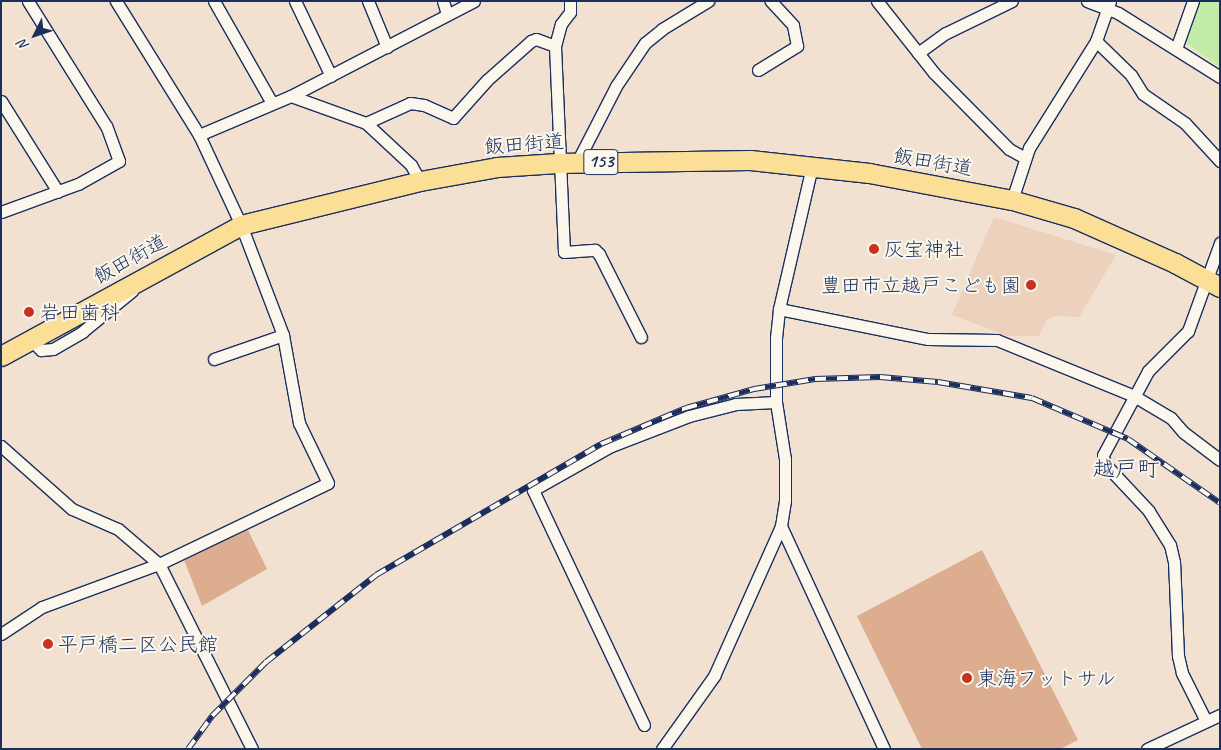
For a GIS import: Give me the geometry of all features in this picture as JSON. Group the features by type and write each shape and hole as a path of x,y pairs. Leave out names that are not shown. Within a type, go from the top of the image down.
{"highway":[{"name":"飯田街道","path":"1,356 241,225 420,181 496,167 558,163 750,160 812,166 1012,200 1074,218 1214,284"}],"street":[{"path":"1,212 58,192 119,161 106,126 28,1"},
{"path":"1,634 42,607 159,564 328,483 299,423 283,335 241,225 199,135 116,1"},
{"path":"214,1 272,103"},
{"path":"295,1 331,76"},
{"path":"368,1 387,47"},
{"path":"443,1 447,14"},
{"path":"199,135 291,96 474,1"},
{"path":"570,1 570,12 561,24 555,46 558,163 564,252 595,250 599,254 641,337"},
{"path":"577,162 616,86 645,43 662,29 708,1"},
{"path":"758,70 797,46 793,26 771,1"},
{"path":"877,1 934,73 1009,149 1025,158"},
{"path":"918,53 946,33 1012,1"},
{"path":"1087,1 1108,6 1220,77"},
{"path":"1176,49 1193,1"},
{"path":"1012,200 1025,158 1096,41 1108,6"},
{"path":"366,123 410,102 424,105 453,118 487,80 531,41 536,39 555,46"},
{"path":"1096,41 1132,75 1143,94 1185,123 1220,161"},
{"path":"291,96 366,123 411,165 420,181"},
{"path":"1,101 58,192"},
{"path":"662,749 714,676 781,526 785,500 785,459 776,402 774,368 778,309 812,166"},
{"path":"1206,721 1182,674 1178,656 1174,562 1170,545 1150,511 1103,458 1134,396 1159,357 1188,331 1214,284 1211,264 1220,243"},
{"path":"778,309 928,339 997,340 1134,396 1171,418 1183,432 1220,460"},
{"path":"214,359 283,335"},
{"path":"644,725 533,490 611,446 689,416 736,404 776,402"},
{"path":"1,446 72,509 118,529 159,564 252,749"},
{"path":"781,526 884,749"},
{"path":"1147,749 1220,715"}],"shaded area":[{"name":"豊田市立越戸こども園","path":"994,217 1116,255 1079,317 1054,316 1046,321 1039,336 1007,336 952,315"}],"green space":[{"path":"1200,1 1220,1 1220,68 1185,42"}],"building":[{"name":"平戸橋二区公民館","path":"248,530 267,569 202,606 184,560"},
{"name":"東海フットサル","path":"982,550 1078,740 1060,749 922,749 857,616"}],"railway":[{"path":"188,749 212,716 266,662 376,575 601,444 686,408 754,389 815,379 880,377 938,382 1032,398 1128,439 1220,503"}],"place":[{"name":"灰宝神社","path":"874,249"},
{"name":"豊田市立越戸こども園","path":"1031,285"},
{"name":"岩田歯科","path":"29,312"},
{"name":"平戸橋二区公民館","path":"48,644"},
{"name":"東海フットサル","path":"967,678"}],"district":[{"name":"越戸町","path":"1126,470"}]}
